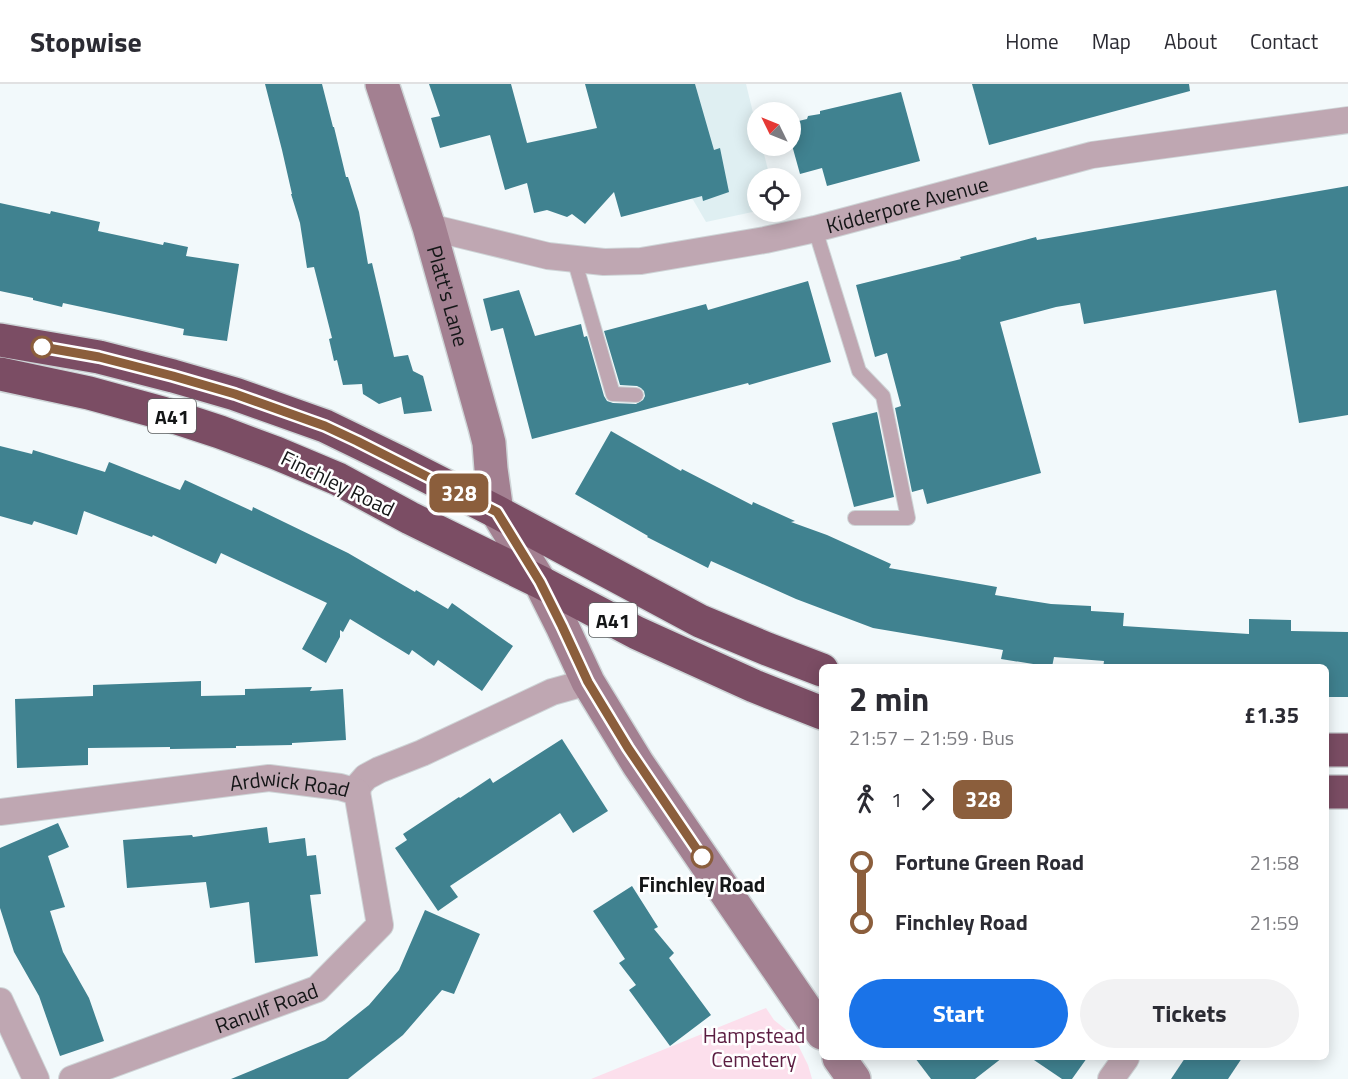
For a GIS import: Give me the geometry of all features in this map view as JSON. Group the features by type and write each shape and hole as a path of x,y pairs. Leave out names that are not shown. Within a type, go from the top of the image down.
{"highway":[{"name":"Finchley Road","path":"0,340 99,357 173,376 235,394 325,426 497,512 700,621 819,669"},
{"name":"Finchley Road","path":"0,374 89,393 162,413 276,453 338,479 637,633 754,686 819,712"},
{"path":"1329,750 1348,750"},
{"path":"1329,792 1348,792"}],"main road":[{"name":"Platt's Lane","path":"382,84 429,227 489,443 497,512"},
{"path":"497,512 540,582 588,682 638,764 819,1029"}],"street":[{"name":"Kidderpore Avenue","path":"429,227 548,256 604,262 641,261 765,240 814,229 1092,155 1348,120"},
{"name":"Ardwick Road","path":"0,812 269,778 340,787 357,792 359,785 366,777 379,770 422,753 552,692 588,682"},
{"name":"Ranulf Road","path":"72,1079 317,989 380,925 357,792"},
{"path":"0,1001 36,1079"},
{"path":"1111,1079 1125,1060"}],"lane":[{"path":"814,229 859,371 883,396 908,518 855,518"},
{"path":"574,259 613,394 636,395"}],"shaded area":[{"path":"695,84 746,84 750,102 747,102 747,156 764,156 768,168 747,168 747,213 706,222 692,198"}],"green space":[{"name":"Hampstead Cemetery","path":"766,1008 774,1020 789,1032 797,1043 812,1079 591,1079"}],"building":[{"path":"265,84 322,84 346,177 348,177 359,212 368,264 372,263 394,357 408,355 413,371 423,376 432,411 404,414 401,397 379,404 363,394 362,384 343,385 337,360 334,361 329,339 332,338 314,267 307,268 300,223"},
{"path":"429,84 511,84 527,143 597,128 585,84 695,84 714,150 720,148 729,192 703,201 702,196 621,217 614,192 585,224 572,214 567,217 547,210 534,213 527,183 505,190 490,135 440,148 431,118 440,116"},
{"path":"972,84 1189,84 1190,91 989,145"},
{"path":"901,92 920,161 827,186 822,168 801,174 801,168 798,168 795,156 801,156 801,120 807,119 808,116 820,114 820,111"},
{"path":"1348,186 1348,415 1299,423 1276,290 1084,324 1080,303 1056,307 1000,322 1041,473 927,504 923,489 912,492 895,408 901,406 887,353 875,357 856,285 961,259 960,257 1036,237 1037,240"},
{"path":"0,203 100,222 98,231 163,245 164,242 188,247 186,256 239,264 227,341 183,335 184,329 63,303 62,307 0,291"},
{"path":"808,281 831,362 749,385 748,383 532,439 503,328 491,331 483,299 519,290 535,336 581,324 584,337 587,336 607,401 636,404 643,400 644,391 637,386 620,385 604,331 706,304 708,310"},
{"path":"877,412 894,497 854,507 832,423"},
{"path":"611,431 681,471 682,469 752,505 753,502 795,521 791,522 827,535 891,564 889,568 997,587 995,595 1051,604 1091,606 1091,611 1124,613 1123,626 1249,634 1249,619 1291,620 1291,631 1348,632 1348,697 1329,697 1329,664 1104,664 1104,661 1054,657 1053,664 1033,664 1001,659 1003,650 873,628 796,599 711,561 708,568 647,537 575,494"},
{"path":"0,446 32,454 33,450 105,472 109,462 180,490 185,480 252,511 253,507 348,553 448,609 452,603 513,646 482,691 438,660 434,666 412,650 409,655 350,619 343,632 340,630 340,637 326,663 302,649 327,603 221,553 216,564 153,535 152,537 84,511 77,535 34,521 32,525 0,516"},
{"path":"201,681 201,696 245,695 245,689 312,687 310,691 343,689 346,740 292,743 292,745 236,746 236,748 88,748 88,765 17,768 15,699 93,696 93,685"},
{"path":"562,739 608,811 573,833 560,813 450,886 458,897 438,911 395,848 407,840 403,834 490,778 493,783"},
{"path":"58,823 69,847 48,856 65,907 50,911 63,952 89,998 104,1041 60,1056 39,996 14,952 0,908 0,848"},
{"path":"267,827 269,843 305,838 307,856 316,855 321,894 310,895 318,956 255,963 249,902 210,908 206,882 127,888 123,840 192,835 193,837"},
{"path":"632,886 658,927 654,929 674,953 669,958 711,1015 670,1046 629,990 636,985 619,963 625,959 593,911"},
{"path":"425,910 480,934 454,994 442,990 403,1035 348,1079 231,1079 325,1040 369,1005 399,970"},
{"path":"917,1060 999,1060 975,1079 931,1079"},
{"path":"1034,1060 1086,1060 1072,1079 1062,1079"},
{"path":"1184,1060 1241,1060 1228,1079 1171,1079"}],"bus line":[{"name":"328","path":"42,347 99,357 173,376 235,394 325,426 497,512 540,582 588,682 628,748 702,857"}],"place":[{"name":"Finchley Road","path":"702,857"}]}
